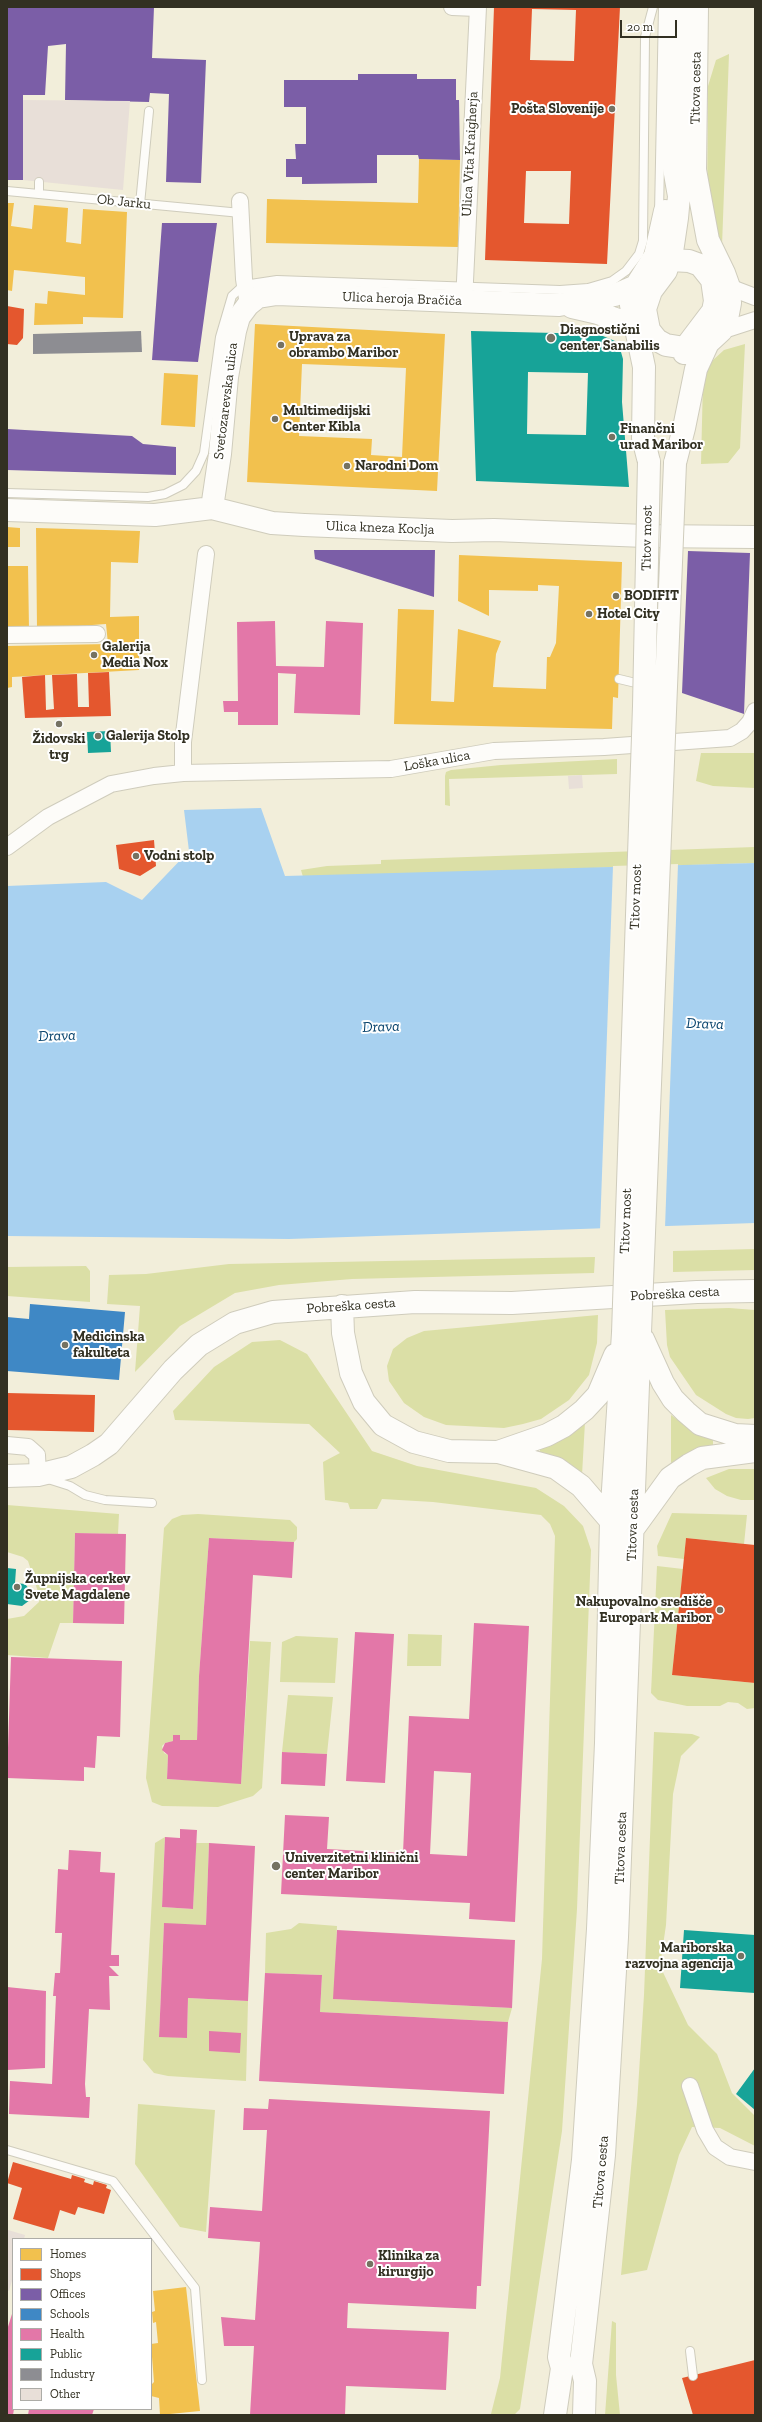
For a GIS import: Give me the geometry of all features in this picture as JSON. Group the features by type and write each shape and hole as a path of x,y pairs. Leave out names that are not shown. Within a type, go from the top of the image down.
{"main road":[{"path":"647,332 645,309 679,196 685,169 677,7"},
{"name":"Titova cesta","path":"685,169 697,7"},
{"path":"674,463 671,430 673,407 685,348 713,311 715,296 714,271 705,228 685,169"},
{"path":"559,305 615,295 636,286 658,262 679,260 714,271 730,303 727,319 696,369 684,428 674,463"},
{"path":"636,286 630,305 647,332"},
{"name":"Ulica heroja Bračiča","path":"246,295 258,297 277,294 464,295 559,305"},
{"name":"Svetozarevska ulica","path":"212,508 220,454 227,377 234,331 246,295"},
{"path":"559,305 598,313 647,332 674,347 685,348 715,337"},
{"name":"Titov most","path":"632,1332 649,462 643,438 644,367 647,332"},
{"name":"Titov most","path":"632,1332 674,463"},
{"name":"Ulica kneza Koclja","path":"7,510 155,515 212,508 272,523 304,526 645,536 755,537"},
{"name":"Pobreška cesta","path":"7,1476 38,1475 71,1467 109,1444 182,1361 199,1345 229,1327 273,1312 415,1302 512,1303 697,1292 755,1291"},
{"path":"342,1306 343,1333 352,1373 364,1402 382,1425 414,1442 449,1451 498,1452 556,1468 581,1486 611,1521"},
{"path":"632,1332 673,1399 700,1424 735,1435 755,1436"},
{"path":"498,1452 547,1435 564,1426 584,1410 598,1395 632,1332"},
{"name":"Titova cesta","path":"559,2358 584,2160 598,1929 606,1743 611,1521 632,1332"},
{"name":"Titova cesta","path":"581,2364 604,2155 617,1937 633,1529 632,1332"},
{"path":"633,1529 670,1478 689,1465 702,1458 740,1451 755,1451"},
{"path":"541,2415 551,2367 559,2358"},
{"path":"555,2415 562,2368 559,2358"},
{"path":"569,2415 573,2379 581,2364"},
{"path":"581,2364 585,2381 584,2415"}],"street":[{"name":"Ulica Vita Kraigherja","path":"464,295 468,7"},
{"path":"240,207 246,295"},
{"path":"714,271 755,297"},
{"path":"715,337 755,320"},
{"path":"183,773 183,742 206,554"},
{"path":"7,635 97,634"},
{"name":"Loška ulica","path":"7,848 48,817 110,784 154,776 183,773 391,769 494,751 691,742 730,738 742,731 750,722 755,710"},
{"path":"7,1445 28,1447 37,1455 38,1475"},
{"path":"690,2086 700,2117 715,2147 730,2157 755,2162"}],"lane":[{"path":"464,295 588,288 612,281 626,271 639,254 643,241 645,202 643,153 644,37 653,7"},
{"path":"658,262 663,7"},
{"path":"140,204 149,111"},
{"path":"38,194 39,182"},
{"name":"Ob Jarku","path":"7,191 140,204 240,207"},
{"path":"645,202 658,262"},
{"path":"7,493 148,497 165,494 183,485 196,471 204,453 220,337 232,296 246,295"},
{"path":"645,536 655,549 656,556"},
{"path":"650,744 656,571"},
{"path":"619,679 652,686"},
{"path":"38,1475 105,1500 152,1503"},
{"path":"7,2150 113,2181 195,2288 202,2380"},
{"path":"690,2351 693,2376"}],"green space":[{"path":"729,54 722,246 707,208 708,86 716,60"},
{"path":"745,344 740,448 728,463 701,464 703,380 712,361 724,350"},
{"path":"701,753 755,753 755,788 713,786 696,781"},
{"path":"617,759 617,774 449,779 450,806 445,805 445,776 446,772 451,770 501,765"},
{"path":"755,847 755,863 303,877 301,870 327,866 381,864 381,860"},
{"path":"755,1249 755,1270 673,1272 673,1251"},
{"path":"595,1257 594,1273 352,1279 279,1285 235,1293 180,1326 135,1372 140,1306 107,1304 109,1275 146,1274 229,1264"},
{"path":"86,1266 90,1271 90,1302 7,1296 7,1267"},
{"path":"729,1308 755,1310 755,1418 736,1418 726,1414 696,1395 670,1357 667,1345 665,1310"},
{"path":"598,1315 597,1343 589,1375 569,1400 541,1419 504,1428 446,1425 424,1417 404,1403 389,1381 387,1366 393,1349 407,1338 424,1331"},
{"path":"280,1340 307,1354 372,1451 417,1466 536,1488 564,1506 583,1526 591,1550 577,1909 562,2131 520,2409 514,2415 491,2414 500,2378 542,1959 555,1536 550,1524 541,1515 433,1502 382,1499 377,1509 350,1509 348,1503 325,1500 323,1462 340,1453 309,1424 175,1420 173,1411 214,1367 252,1342"},
{"path":"671,1415 695,1432 713,1439 713,1445 687,1454 671,1463"},
{"path":"585,1422 582,1475 540,1453 540,1448"},
{"path":"729,1469 755,1469 755,1500 741,1500 727,1496 715,1489 706,1478"},
{"path":"7,1505 119,1514 118,1534 75,1533 73,1623 60,1623 48,1658 7,1655 7,1619 24,1616 39,1602 40,1598 28,1561 23,1557 7,1552"},
{"path":"672,1513 747,1515 744,1544 686,1538 684,1559 658,1556 657,1546"},
{"path":"198,1514 290,1520 297,1527 297,1539 294,1542 209,1538 199,1676 197,1740 180,1740 180,1735 173,1735 173,1741 165,1743 162,1746 164,1753 168,1755 167,1779 241,1783 250,1641 271,1642 262,1788 253,1796 218,1807 162,1806 152,1802 146,1778 164,1528 172,1519 182,1515"},
{"path":"657,1566 683,1569 672,1675 755,1683 755,1708 747,1709 738,1703 728,1702 720,1706 687,1706 658,1700 651,1693"},
{"path":"408,1634 442,1635 441,1666 407,1666"},
{"path":"296,1636 338,1638 335,1683 280,1682 282,1642"},
{"path":"288,1695 333,1697 327,1754 282,1752"},
{"path":"654,1732 692,1734 700,1737 681,1756 673,1794 666,1925 660,1966 688,2025 717,2054 732,2093 755,2116 755,2146 720,2128 692,2127 679,2155 647,2270 621,2275 637,2104 644,1995"},
{"path":"165,1837 162,1907 193,1909 196,1843 209,1843 206,1925 164,1924 159,2036 187,2038 188,1998 248,2001 246,2081 168,2076 154,2073 143,2060 155,1843"},
{"path":"299,1923 337,1926 334,1999 512,2008 508,2022 320,2012 322,1975 265,1973 266,1933 291,1929"},
{"path":"138,2104 215,2110 206,2232 180,2227 135,2164"},
{"path":"612,2321 616,2323 616,2375 620,2415 605,2415"}],"water":[{"name":"Drava","path":"261,808 285,876 755,863 755,1223 289,1239 7,1236 7,886 106,882 142,900 189,851 184,810"}],"pier":[{"path":"678,864 665,1228 600,1230 613,866"}],"building: Homes":[{"path":"419,159 460,160 458,247 266,243 267,199 418,203"},
{"path":"7,203 14,203 11,226 32,229 34,205 68,208 66,242 81,244 83,209 127,212 123,318 83,317 83,324 34,325 35,303 47,304 48,291 85,295 85,277 14,270 12,291 7,290"},
{"path":"255,324 445,334 437,491 247,482","holes":["302,364 406,368 402,457 371,455 372,439 299,436"]},
{"path":"164,373 198,375 195,427 161,425"},
{"path":"7,527 20,528 20,547 7,547"},
{"path":"36,528 140,531 138,563 111,562 110,617 139,616 139,670 12,677 12,687 7,688 7,646 108,644 106,624 37,629"},
{"path":"459,555 622,562 618,698 613,697 612,729 394,724 398,609 434,610 431,701 454,702 458,629 501,641 496,654 493,687 546,689 547,657 550,657 556,643 559,586 538,585 538,591 489,590 489,616 458,601"},
{"path":"7,566 28,566 29,629 7,629"},
{"path":"186,2287 200,2411 160,2415 159,2398 152,2396 152,2384 154,2382 152,2344 158,2343 156,2322 153,2323 152,2312 155,2311 153,2291"}],"building: Shops":[{"path":"494,7 620,7 607,264 485,260","holes":["532,9 576,10 574,61 530,60","526,171 571,171 569,224 524,223"]},
{"path":"7,306 24,309 23,338 17,345 7,344"},
{"path":"109,672 111,716 25,718 22,677 45,675 46,710 54,709 52,675 77,674 78,707 89,707 88,673"},
{"name":"Vodni stolp","path":"154,840 156,866 140,876 119,869 116,845"},
{"path":"7,1393 95,1395 94,1432 7,1430"},
{"name":"Nakupovalno središče Europark Maribor","path":"686,1538 755,1545 755,1683 672,1675"},
{"path":"13,2162 71,2179 72,2175 85,2179 84,2182 93,2185 94,2181 107,2185 106,2188 111,2190 104,2214 78,2207 75,2215 60,2210 54,2231 13,2219 22,2188 7,2183"},
{"path":"755,2360 755,2415 693,2415 682,2378"}],"building: Offices":[{"path":"7,7 154,7 152,58 206,60 201,183 166,182 169,94 150,93 149,102 65,100 66,44 48,46 45,95 23,95 23,180 7,180"},
{"path":"358,74 417,74 417,79 456,79 456,100 459,100 460,160 419,159 418,155 377,155 377,183 302,184 302,177 286,177 286,159 296,159 295,144 306,144 306,107 284,107 284,80 358,80"},
{"path":"162,223 217,223 198,362 152,360"},
{"path":"7,429 132,436 143,444 176,447 176,475 7,470"},
{"path":"314,550 435,550 434,597 315,559"},
{"path":"688,551 750,553 744,714 682,693"}],"building: Schools":[{"name":"Medicinska fakulteta","path":"30,1304 125,1312 119,1380 7,1371 7,1317 29,1319"}],"building: Health":[{"path":"275,621 276,666 324,667 326,621 363,623 360,715 294,713 296,674 278,673 278,725 238,725 238,712 224,712 223,701 238,701 237,622"},
{"path":"75,1533 126,1534 124,1624 73,1623"},
{"path":"209,1538 294,1542 292,1578 253,1575 241,1784 167,1779 168,1755 162,1750 165,1743 173,1741 173,1735 180,1735 180,1740 197,1740 199,1676"},
{"path":"474,1623 529,1626 515,1922 469,1919 470,1903 281,1894 285,1815 329,1817 327,1849 403,1853 409,1716 469,1719","holes":["434,1771 471,1773 467,1856 430,1854"]},
{"path":"355,1632 394,1634 385,1783 346,1781"},
{"path":"11,1657 122,1661 120,1737 97,1736 95,1768 84,1767 84,1781 7,1778"},
{"path":"282,1752 327,1754 325,1786 281,1784"},
{"path":"180,1829 197,1830 193,1909 162,1907 165,1837 180,1838"},
{"path":"209,1843 255,1846 248,2001 188,1998 187,2038 159,2037 164,1923 206,1925"},
{"path":"69,1850 101,1852 100,1872 115,1873 111,1955 119,1955 119,1966 109,1966 119,1976 109,1976 110,2010 89,2009 85,2084 86,2097 90,2097 89,2118 9,2114 10,2081 52,2084 56,1996 53,1996 55,1973 60,1973 62,1933 55,1933 58,1869 68,1870"},
{"path":"337,1930 515,1940 512,2008 333,1999"},
{"path":"265,1973 322,1975 320,2012 508,2022 504,2094 259,2081"},
{"path":"7,1987 46,1991 45,2068 7,2070"},
{"path":"209,2031 241,2033 240,2053 209,2051"},
{"name":"Klinika za kirurgijo","path":"269,2099 490,2111 481,2286 477,2286 476,2309 348,2303 347,2328 449,2332 446,2390 346,2386 345,2415 250,2415 254,2346 224,2346 221,2317 255,2320 260,2242 208,2238 210,2207 262,2211 267,2130 243,2130 244,2108 268,2109"},
{"path":"12,2314 13,2415 7,2415 7,2330"},
{"path":"29,2410 94,2410 92,2415 28,2415"}],"building: Public":[{"path":"471,331 598,334 615,341 619,345 623,359 622,402 629,487 476,481","holes":["528,372 588,373 586,435 527,434"]},
{"path":"110,731 111,752 88,753 87,732"},
{"name":"Župnijska cerkev Svete Magdalene","path":"7,1568 16,1569 15,1583 25,1584 30,1590 30,1600 22,1606 7,1604"},
{"path":"684,1930 755,1935 755,1993 680,1988"},
{"path":"755,2068 755,2110 736,2094"}],"building: Industry":[{"path":"141,331 142,352 33,354 33,334"}],"building: Other":[{"path":"23,100 130,101 123,190 23,180"},
{"path":"582,775 583,788 569,789 568,776"},
{"path":"8,2230 25,2235 24,2238 12,2238 12,2280 9,2291 7,2290"}],"place":[{"name":"Pošta Slovenije","path":"612,109"},
{"name":"Diagnostični center Sanabilis","path":"551,338"},
{"name":"Uprava za obrambo Maribor","path":"281,345"},
{"name":"Multimedijski Center Kibla","path":"275,419"},
{"name":"Finančni urad Maribor","path":"612,437"},
{"name":"Narodni Dom","path":"347,466"},
{"name":"BODIFIT","path":"616,596"},
{"name":"Hotel City","path":"589,614"},
{"name":"Galerija Media Nox","path":"94,655"},
{"name":"Židovski trg","path":"59,724"},
{"name":"Galerija Stolp","path":"98,736"},
{"name":"Vodni stolp","path":"136,856"},
{"name":"Medicinska fakulteta","path":"65,1345"},
{"name":"Župnijska cerkev Svete Magdalene","path":"17,1587"},
{"name":"Nakupovalno središče Europark Maribor","path":"720,1610"},
{"name":"Univerzitetni klinični center Maribor","path":"276,1866"},
{"name":"Mariborska razvojna agencija","path":"741,1956"},
{"name":"Klinika za kirurgijo","path":"370,2264"}]}
